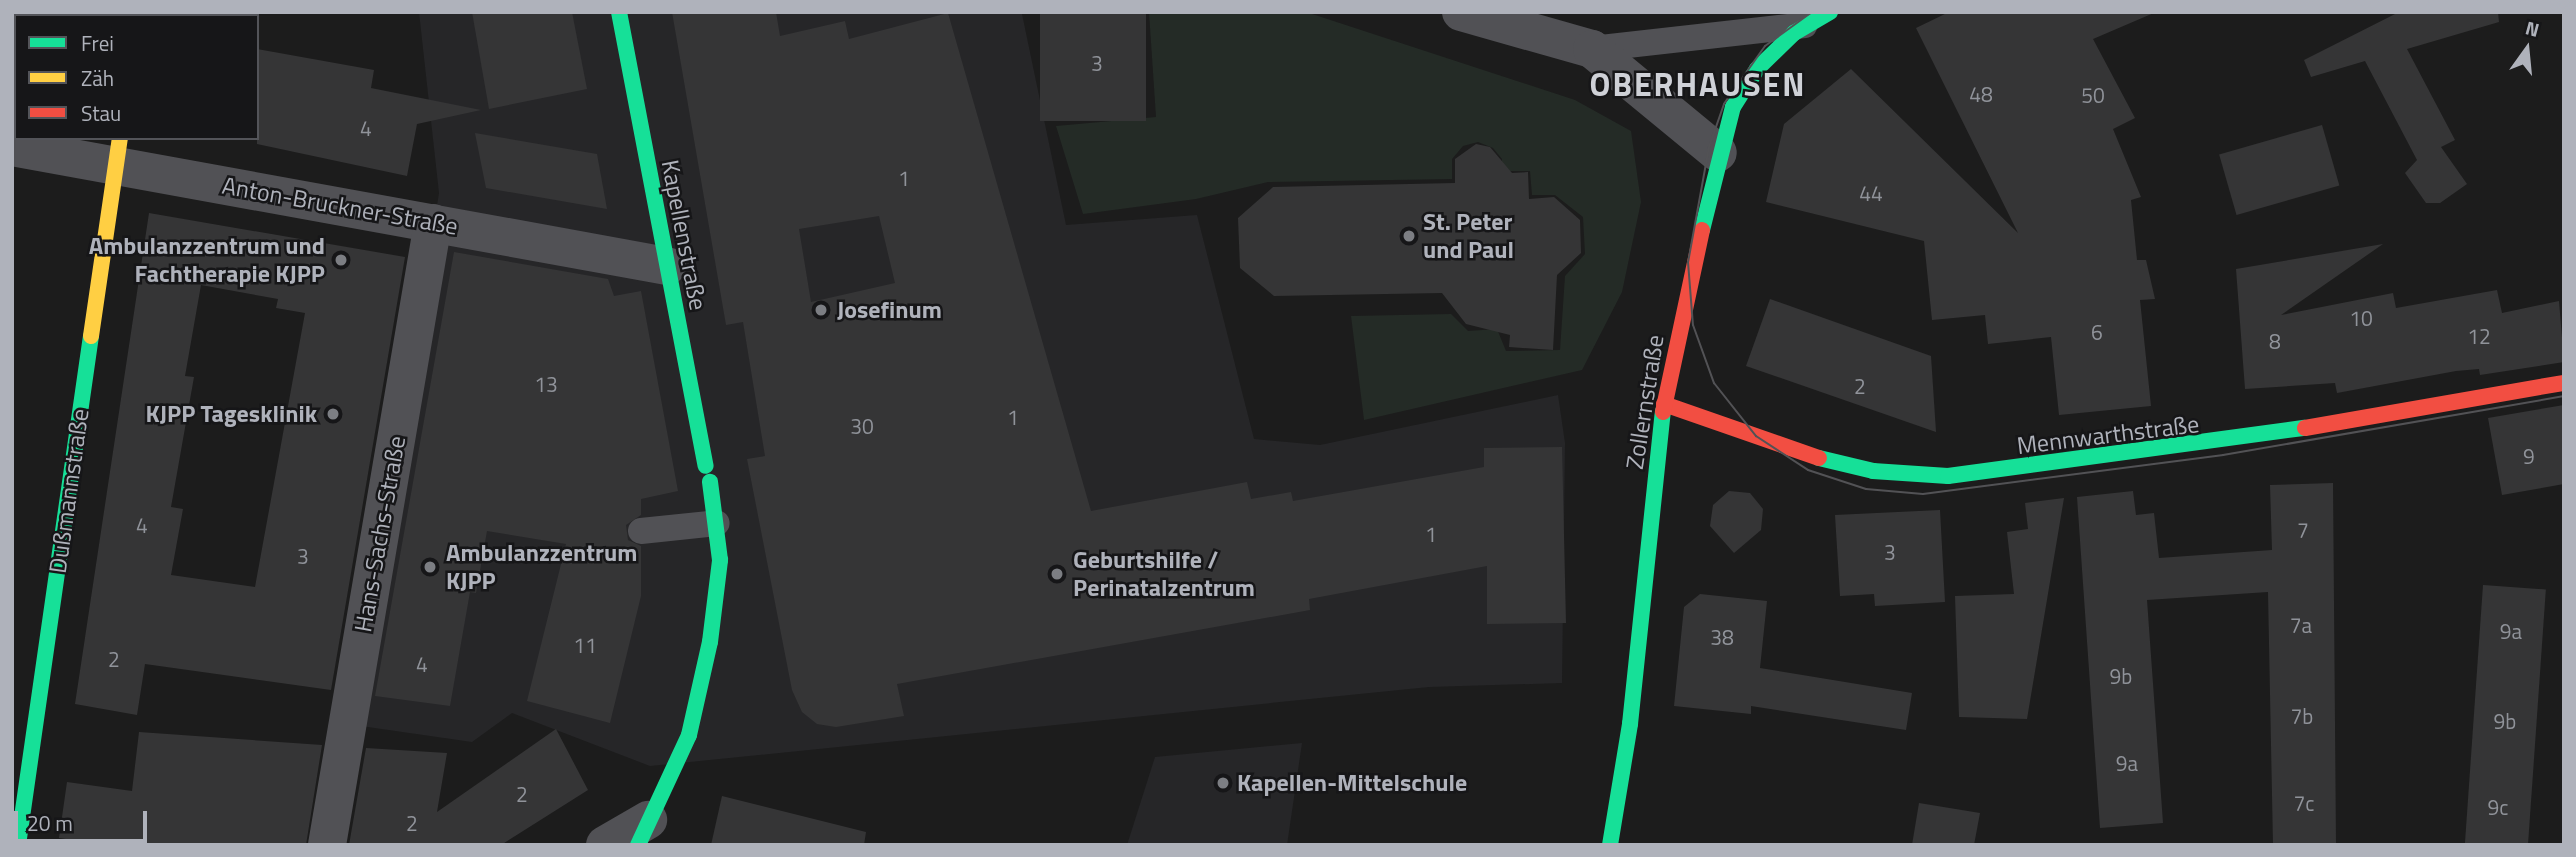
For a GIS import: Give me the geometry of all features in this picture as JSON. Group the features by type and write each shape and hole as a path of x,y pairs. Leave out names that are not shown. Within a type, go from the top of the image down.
{"street":[{"name":"Kapellenstraße","path":"619,12 706,466"},
{"path":"1461,12 1592,49 1718,153"},
{"name":"Zollernstraße","path":"1611,845 1631,711 1664,404 1718,153 1744,88 1773,52 1807,25 1830,12"},
{"name":"Anton-Bruckner-Straße","path":"12,147 118,152 433,223 667,266"},
{"name":"Dußmannstraße","path":"18,845 118,152"},
{"name":"Hans-Sachs-Straße","path":"327,845 433,223"},
{"name":"Mennwarthstraße","path":"1664,404 1819,458 1873,471 1948,476 2222,443 2564,383"},
{"path":"605,845 643,832 692,722 712,631 720,560 710,482"}],"lane":[{"path":"1592,49 1807,25"},
{"path":"641,531 717,523"}],"shaded area":[{"name":"Josefinum","path":"419,12 1022,14 1066,225 1197,215 1254,439 1320,445 1558,395 1565,443 1562,683 1429,687 650,766 512,713 472,742 354,725 439,193"},
{"path":"1149,12 1306,12 1575,100 1631,131 1641,202 1622,292 1582,370 1364,420 1351,316 1451,314 1468,331 1497,329 1506,351 1560,350 1565,276 1585,254 1583,217 1555,195 1532,195 1530,171 1502,171 1502,159 1493,148 1478,142 1463,146 1452,159 1452,179 1268,182 1196,199 1083,214 1056,126 1156,117"},
{"name":"Kapellen-Mittelschule","path":"1302,743 1287,845 1127,845 1155,757"}],"building":[{"path":"472,12 572,12 587,89 489,109"},
{"path":"672,12 776,12 780,36 845,21 849,39 948,13 1091,511 1247,482 1251,499 1291,492 1293,501 1484,467 1484,448 1562,447 1566,623 1487,624 1487,566 1309,599 1310,610 897,684 904,716 836,727 817,724 802,712 792,690 747,459 765,456 743,322 726,325","holes":["879,216 895,283 811,302 799,229"]},
{"path":"1040,12 1146,12 1146,121 1040,121"},
{"path":"1949,12 2156,12 2093,39 2135,118 2113,129 2141,197 2131,200 2137,260 2146,260 2155,299 2140,300 2151,406 2059,415 2051,337 1988,344 1985,315 1932,320 1924,241 1766,202 1784,124 1851,69 2018,233 1916,28"},
{"path":"2399,12 2498,12 2499,22 2407,49 2455,140 2441,147 2467,184 2440,203 2426,203 2405,173 2417,160 2365,61 2311,77 2304,60"},
{"path":"259,49 374,70 371,88 481,110 417,124 407,176 257,144"},
{"path":"2322,125 2339,186 2237,215 2219,154"},
{"path":"475,133 597,154 607,209 486,188"},
{"name":"St. Peter und Paul","path":"1476,144 1490,147 1512,173 1528,172 1529,199 1554,197 1580,220 1581,253 1557,275 1553,350 1509,347 1510,335 1466,324 1442,293 1274,296 1240,268 1238,218 1273,187 1455,183 1455,159"},
{"path":"149,213 405,257 331,690 145,664 137,715 75,704","holes":["201,285 278,299 276,308 305,313 255,587 171,575 183,509 171,507 194,377 185,376"]},
{"path":"2383,244 2281,315 2393,293 2396,308 2497,290 2502,313 2559,301 2564,362 2480,375 2479,369 2456,371 2337,393 2335,383 2245,389 2236,269"},
{"path":"454,252 608,279 614,296 641,291 678,491 641,499 641,515 626,525 628,540 641,546 641,596 610,723 527,701 566,544 487,531 476,593 470,592 450,706 375,696"},
{"path":"1770,299 1931,356 1936,432 1746,366"},
{"path":"2564,405 2564,484 2502,495 2488,418"},
{"path":"2333,483 2336,845 2273,845 2268,592 2147,600 2163,823 2100,828 2077,497 2133,491 2136,515 2154,513 2159,558 2272,550 2270,485"},
{"path":"1729,491 1750,493 1763,509 1761,530 1734,553 1710,526 1713,505"},
{"path":"2064,498 2027,719 1959,717 1955,596 2014,594 2007,532 2028,529 2025,503"},
{"path":"1940,510 1945,602 1875,606 1874,594 1840,596 1835,515"},
{"path":"2483,585 2546,589 2528,845 2465,845"},
{"path":"1700,594 1767,601 1760,668 1912,693 1906,730 1751,706 1751,714 1674,706 1684,607"},
{"path":"556,729 588,790 501,845 349,845 366,748 447,753 437,812"},
{"path":"139,732 322,745 306,845 106,845 59,838 67,782 132,791"},
{"path":"722,796 866,832 864,845 711,845"},
{"path":"1919,803 1980,813 1974,845 1912,845"}],"tram line":[{"path":"1812,12 1765,46 1724,104 1709,147 1688,262 1693,325 1714,383 1756,436 1808,470 1866,489 1923,494 2223,455 2564,396"}],"traffic: fast":[{"path":"619,12 706,466"},
{"path":"1702,230 1733,107 1757,69 1794,33 1830,12"},
{"path":"18,845 91,336"},
{"path":"1610,845 1630,724 1663,412"},
{"path":"1819,458 1873,471 1948,476 2305,428"},
{"path":"638,845 689,735 710,642 720,560 710,482"}],"traffic: slow":[{"path":"91,336 120,140"}],"traffic: jam":[{"path":"1663,412 1702,230"},
{"path":"2305,428 2564,383"},
{"path":"1664,404 1819,458"}],"place":[{"name":"St. Peter und Paul","path":"1409,236"},
{"name":"Ambulanzzentrum und Fachtherapie KJPP","path":"341,260"},
{"name":"Josefinum","path":"821,310"},
{"name":"KJPP Tagesklinik","path":"333,414"},
{"name":"Ambulanzzentrum KJPP","path":"430,567"},
{"name":"Geburtshilfe / Perinatalzentrum","path":"1057,574"},
{"name":"Kapellen-Mittelschule","path":"1223,783"}],"district":[{"name":"OBERHAUSEN","path":"1698,84"}]}
